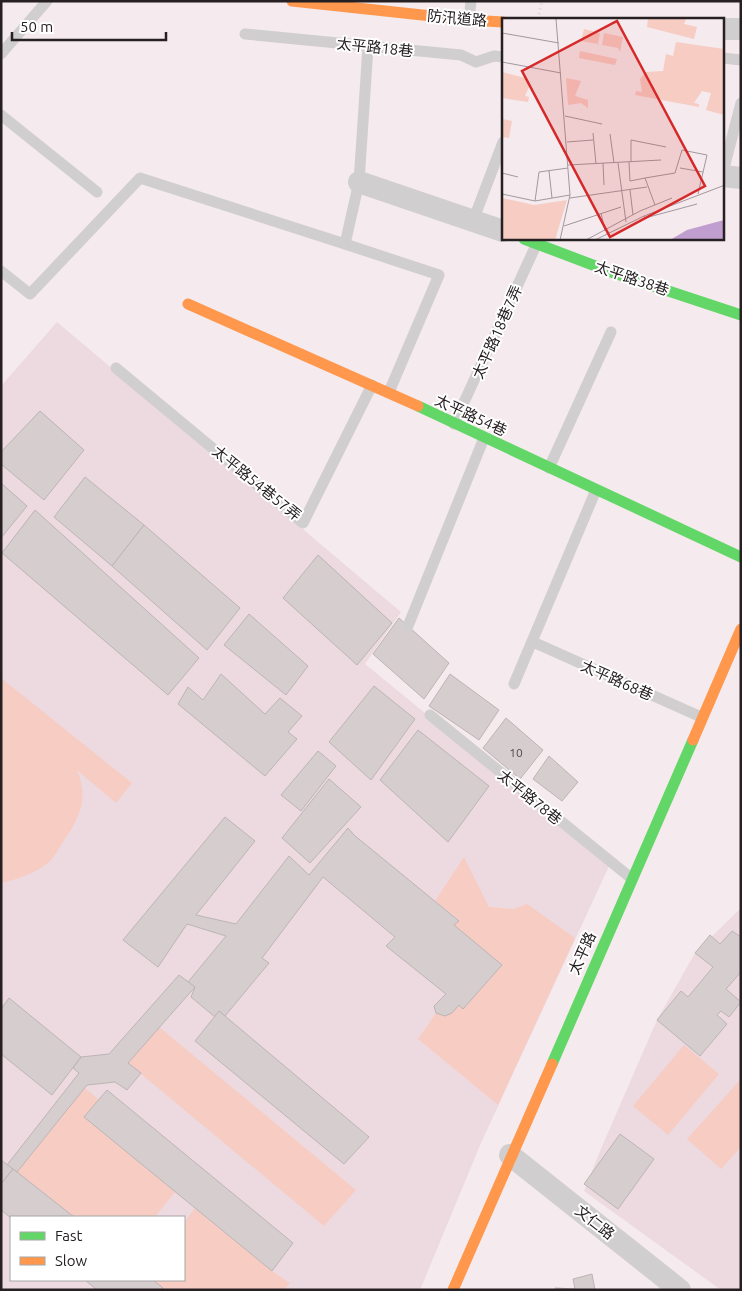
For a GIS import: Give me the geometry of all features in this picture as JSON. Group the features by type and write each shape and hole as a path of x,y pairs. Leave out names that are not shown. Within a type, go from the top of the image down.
{"street":[{"name":"防汛道路","path":"292,1 502,22"},
{"path":"724,29 741,29"},
{"path":"724,174 741,178"},
{"path":"360,182 502,231"},
{"name":"太平路38巷","path":"537,241 614,273 741,315"},
{"name":"太平路54巷","path":"188,304 372,385 741,558"},
{"name":"太平路","path":"452,1290 741,629"},
{"name":"文仁路","path":"510,1155 680,1290"}],"lane":[{"path":"1,54 47,1"},
{"path":"469,20 470,1"},
{"name":"太平路18巷","path":"245,34 461,55 476,62 494,56 502,57"},
{"path":"345,244 360,182 368,46"},
{"path":"724,58 741,60"},
{"path":"724,170 741,103"},
{"path":"1,115 97,192"},
{"path":"472,221 502,145"},
{"path":"1,271 30,294 140,178 439,276 388,393"},
{"name":"太平路18巷7弄","path":"454,424 537,241"},
{"path":"549,468 611,332"},
{"name":"太平路54巷57弄","path":"116,368 303,523 372,385"},
{"path":"408,626 484,438"},
{"path":"514,684 596,490"},
{"name":"太平路68巷","path":"533,642 702,718"},
{"name":"太平路78巷","path":"430,715 631,878"}],"path":[{"path":"538,18 542,1"}],"shaded area":[{"path":"57,322 401,612 365,664 610,864 481,1143 420,1290 1,1290 1,386"},
{"path":"1,678 132,783 116,803 77,770 81,780 81,808 74,825 55,854 50,861 33,872 1,883"},
{"path":"464,857 489,907 514,909 527,904 575,938 498,1105 418,1039 436,1013 449,1014 459,1005 463,1009 502,965 454,925 459,920 435,901"},
{"path":"741,908 741,1290 721,1290 584,1191 657,1020 695,953"},
{"path":"159,1027 356,1190 324,1226 128,1063"},
{"path":"684,1045 719,1074 668,1135 633,1106"},
{"path":"741,1079 741,1147 721,1169 687,1139"},
{"path":"85,1088 99,1100 85,1117 175,1192 156,1216 73,1216 17,1172"},
{"path":"195,1208 272,1271 290,1283 284,1290 164,1290 153,1281 185,1281 185,1222"}],"building":[{"path":"40,411 84,450 44,500 1,464 1,452"},
{"path":"85,477 144,525 112,566 54,517"},
{"path":"1,483 27,506 1,538"},
{"path":"35,510 199,658 168,695 2,553"},
{"path":"144,525 240,608 207,650 112,566"},
{"path":"318,555 392,623 357,665 283,598"},
{"path":"249,614 308,666 286,695 224,645"},
{"path":"399,618 449,663 424,699 373,654"},
{"path":"221,674 265,714 280,698 302,716 288,732 297,739 265,776 178,704 188,687 203,700"},
{"path":"450,674 499,710 479,740 429,706"},
{"path":"374,686 415,719 371,780 329,742"},
{"path":"506,718 543,750 520,779 483,748"},
{"path":"418,730 489,786 448,842 380,780"},
{"path":"318,751 336,766 301,811 281,795"},
{"path":"549,756 578,782 562,801 533,779"},
{"path":"329,779 361,807 310,863 282,838"},
{"path":"225,817 255,841 196,915 236,924 289,856 309,875 348,828 354,835 459,921 454,925 502,965 463,1009 459,1005 452,1013 445,1016 436,1013 434,1006 446,994 386,946 395,937 323,877 262,958 269,963 225,1016 219,1011 215,1017 191,997 195,987 188,982 226,936 187,924 158,967 123,940"},
{"path":"732,931 741,937 741,972 726,989 741,1002 729,1017 721,1011 717,1015 727,1024 700,1056 657,1020 681,991 688,997 713,967 695,953 710,935 720,944"},
{"path":"179,975 195,987 128,1063 141,1073 127,1090 115,1082 87,1085 17,1172 7,1165 79,1073 73,1068 81,1057 109,1054"},
{"path":"9,998 81,1057 52,1095 1,1054 1,1009"},
{"path":"219,1011 369,1137 344,1164 195,1041"},
{"path":"107,1090 293,1243 272,1271 84,1117"},
{"path":"620,1134 654,1159 618,1209 584,1184"},
{"path":"1,1160 13,1169 1,1184"},
{"path":"13,1169 73,1216 10,1217 1,1210 1,1184"},
{"path":"592,1274 595,1290 556,1290 555,1288 575,1289 573,1279"},
{"path":"86,1281 154,1281 163,1288 161,1290 97,1290"}],"traffic: fast":[{"path":"527,240 614,273 741,315"},
{"path":"418,406 741,557"},
{"path":"552,1064 693,740"}],"traffic: slow":[{"path":"292,1 502,22"},
{"path":"188,304 418,406"},
{"path":"693,740 741,629"},
{"path":"453,1290 552,1064"}]}
